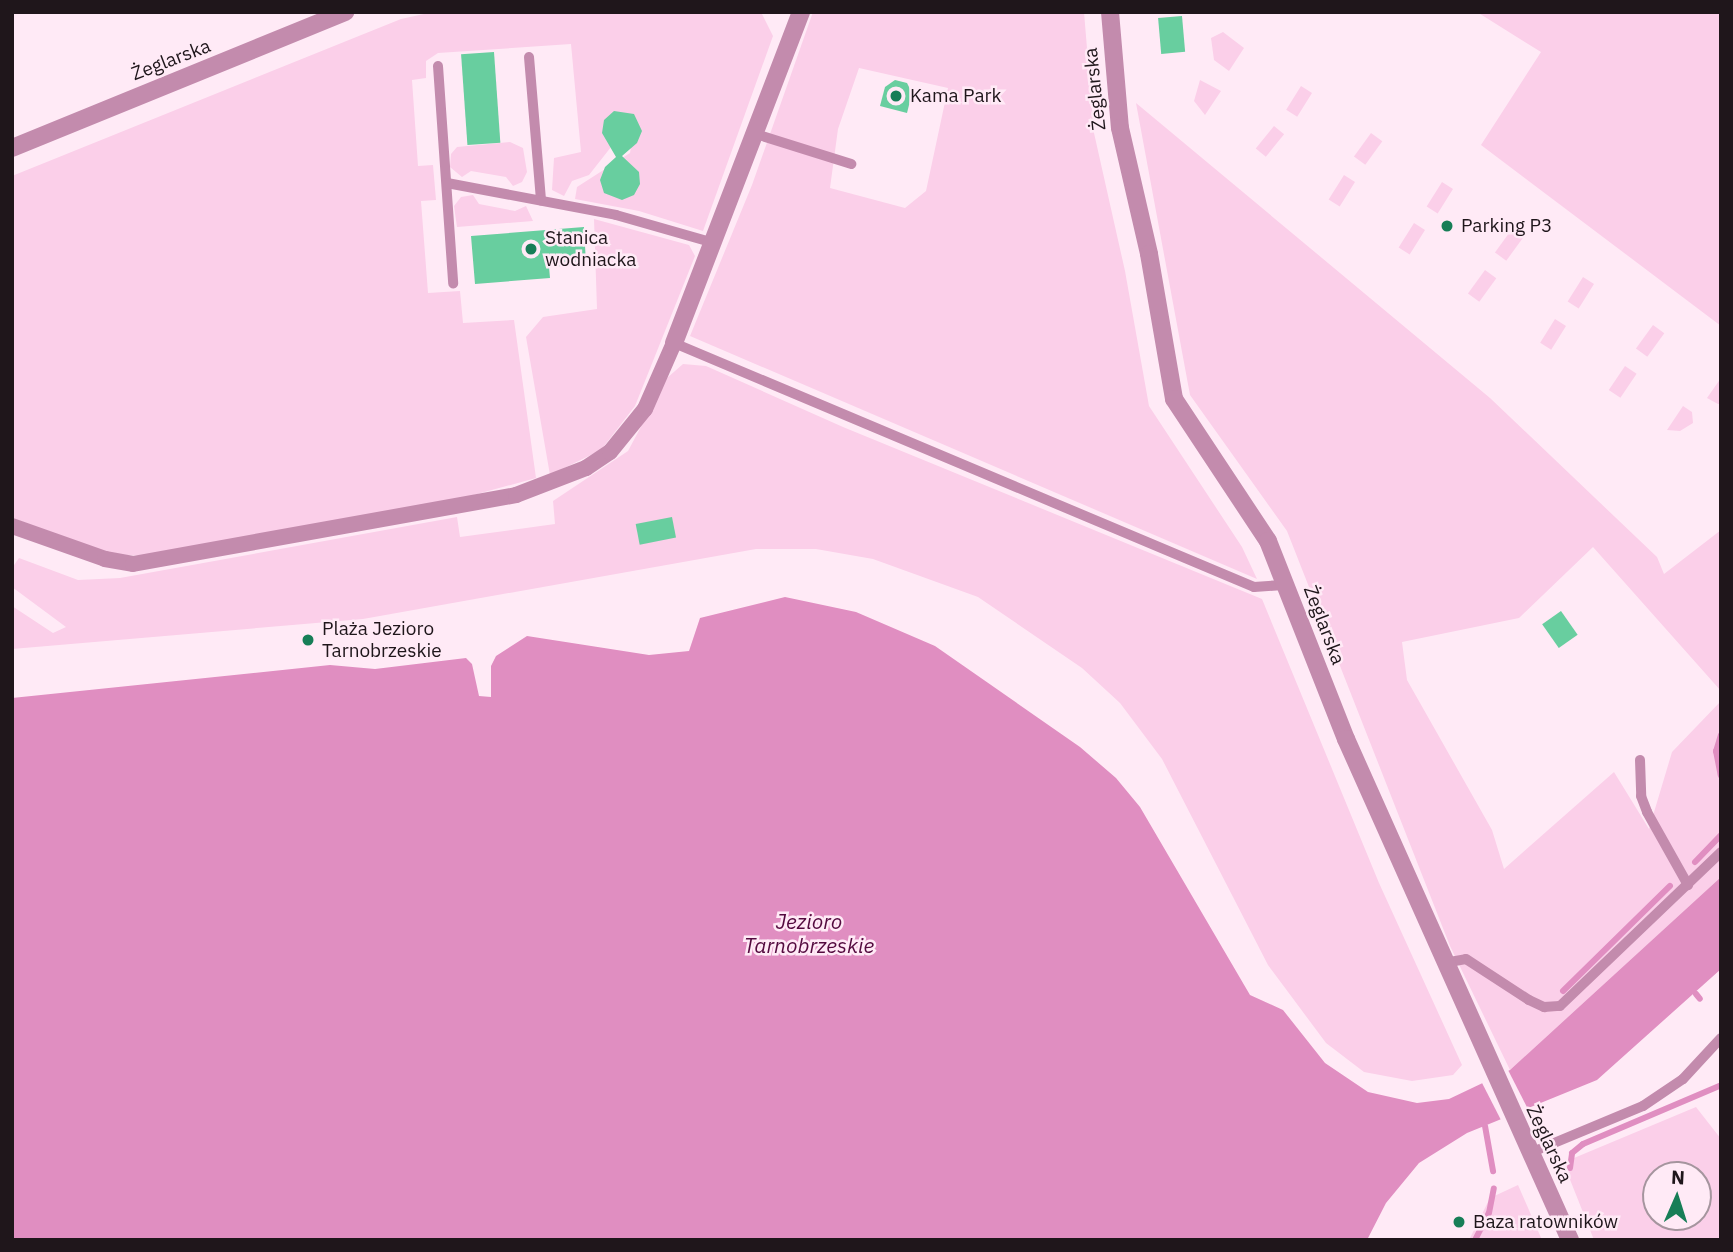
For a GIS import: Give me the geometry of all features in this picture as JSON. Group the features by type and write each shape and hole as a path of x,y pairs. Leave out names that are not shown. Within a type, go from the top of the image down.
{"street":[{"name":"Żeglarska","path":"12,148 345,12"},
{"path":"12,526 105,559 134,564 451,509 544,485 586,468 610,452 645,408 714,243 801,12"},
{"name":"Żeglarska","path":"1110,12 1119,128 1149,254 1174,399 1248,507 1286,585 1346,739 1483,1055 1570,1240"}],"lane":[{"path":"528,57 541,200"},
{"path":"438,66 453,283"},
{"path":"756,134 851,164"},
{"path":"447,183 541,200 714,243"},
{"path":"674,343 1254,587 1286,585"},
{"path":"1640,761 1643,804 1688,885"},
{"path":"1444,963 1466,959 1529,1000 1544,1007 1560,1006 1721,852"},
{"path":"1530,1153 1643,1106 1683,1079 1721,1038"}],"shaded area":[{"path":"433,12 761,12 773,36 703,231 639,211 575,199 577,187 630,153 631,147 611,147 589,175 572,181 564,196 552,190 554,158 581,152 571,44 438,53 426,61 426,78 412,80 418,166 433,165 436,200 421,201 428,293 460,291 463,323 514,320 536,478 448,502 143,556 112,554 12,518 12,176 401,19"},
{"path":"813,12 1084,12 1094,133 1125,271 1149,406 1242,547 1257,579 690,336 752,185","holes":["859,68 948,88 926,191 905,208 830,188 838,129"]},
{"path":"1477,12 1721,12 1721,326 1481,145 1541,52"},
{"path":"1223,32 1244,48 1229,71 1214,60 1211,38"},
{"path":"1200,80 1221,91 1205,115 1194,101"},
{"path":"1301,86 1312,93 1297,117 1286,110"},
{"path":"1136,103 1490,398 1657,557 1664,574 1721,530 1721,691 1593,547 1519,618 1402,642 1407,680 1492,830 1504,869 1614,772 1649,829 1672,752 1721,701 1721,877 1510,1070 1450,946 1287,531 1190,395"},
{"path":"1274,126 1284,134 1266,157 1256,149"},
{"path":"1371,133 1382,141 1365,165 1354,156"},
{"path":"510,142 523,148 527,172 522,182 513,186 506,177 471,171 462,177 450,167 451,154 457,147"},
{"path":"1344,175 1355,182 1340,206 1329,200"},
{"path":"1442,182 1453,189 1438,213 1427,207"},
{"path":"473,195 479,204 515,211 526,206 533,221 457,227 454,206 461,197"},
{"path":"594,219 689,245 695,256 635,406 601,450 550,475 526,337 543,317 597,309"},
{"path":"1414,223 1425,230 1410,254 1399,248"},
{"path":"1512,229 1523,237 1506,261 1495,252"},
{"path":"1485,270 1496,278 1479,302 1468,293"},
{"path":"1583,277 1594,284 1579,308 1568,302"},
{"path":"1555,319 1566,326 1551,350 1540,343"},
{"path":"1653,325 1664,333 1647,357 1636,348"},
{"path":"683,364 706,366 843,427 1262,599 1379,883 1462,1065 1453,1075 1412,1081 1364,1072 1326,1043 1268,965 1162,759 1120,703 1082,668 978,597 873,559 816,549 756,549 363,619 12,649 12,606 53,633 66,627 12,587 12,568 19,558 78,580 120,578 457,517 460,537 555,524 553,501 628,451 667,378"},
{"path":"1625,366 1637,374 1620,398 1609,390"},
{"path":"1721,378 1721,404 1718,404 1707,398"},
{"path":"1683,406 1692,412 1693,423 1680,431 1667,430"},
{"path":"1696,1107 1721,1139 1721,1240 1594,1240 1565,1167 1574,1158"},
{"path":"1518,1185 1542,1240 1469,1240 1490,1198"}],"water":[{"name":"Jezioro Tarnobrzeskie","path":"785,597 856,612 935,646 1080,747 1116,778 1140,807 1250,995 1283,1010 1325,1063 1368,1092 1417,1103 1449,1099 1510,1070 1721,877 1721,969 1597,1080 1467,1133 1419,1163 1386,1203 1367,1240 12,1240 12,698 330,665 375,669 466,658 472,664 479,696 491,697 491,666 496,656 527,636 649,655 689,651 700,618"}],"pier":[{"path":"1507,1068 1529,1112 1503,1125 1481,1081"}],"building":[{"path":"1182,16 1185,52 1161,54 1158,18"},
{"path":"494,52 500,143 467,145 461,54"},
{"path":"895,80 907,83 912,93 907,113 880,106 885,87"},
{"path":"614,111 634,114 642,131 637,143 622,156 639,172 640,184 634,195 622,200 604,193 600,180 605,167 616,157 602,133 604,120"},
{"name":"Stanica wodniacka","path":"584,227 586,264 549,267 550,278 475,284 471,236"},
{"path":"672,517 676,538 640,545 636,524"},
{"path":"1561,611 1578,635 1559,648 1542,624"}],"waterway":[{"path":"1721,735 1716,751 1721,776"},
{"path":"1695,862 1721,835"},
{"path":"1563,991 1670,886"},
{"path":"1696,994 1700,999"},
{"path":"1570,1168 1572,1153 1583,1144 1721,1085"},
{"path":"1485,1126 1493,1171"},
{"path":"1475,1240 1489,1213 1494,1188"}],"place":[{"name":"Kama Park","path":"896,96"},
{"name":"Parking P3","path":"1447,226"},
{"name":"Stanica wodniacka","path":"531,249"},
{"name":"Plaża Jezioro Tarnobrzeskie","path":"308,640"},
{"name":"Baza ratowników","path":"1459,1222"}]}
